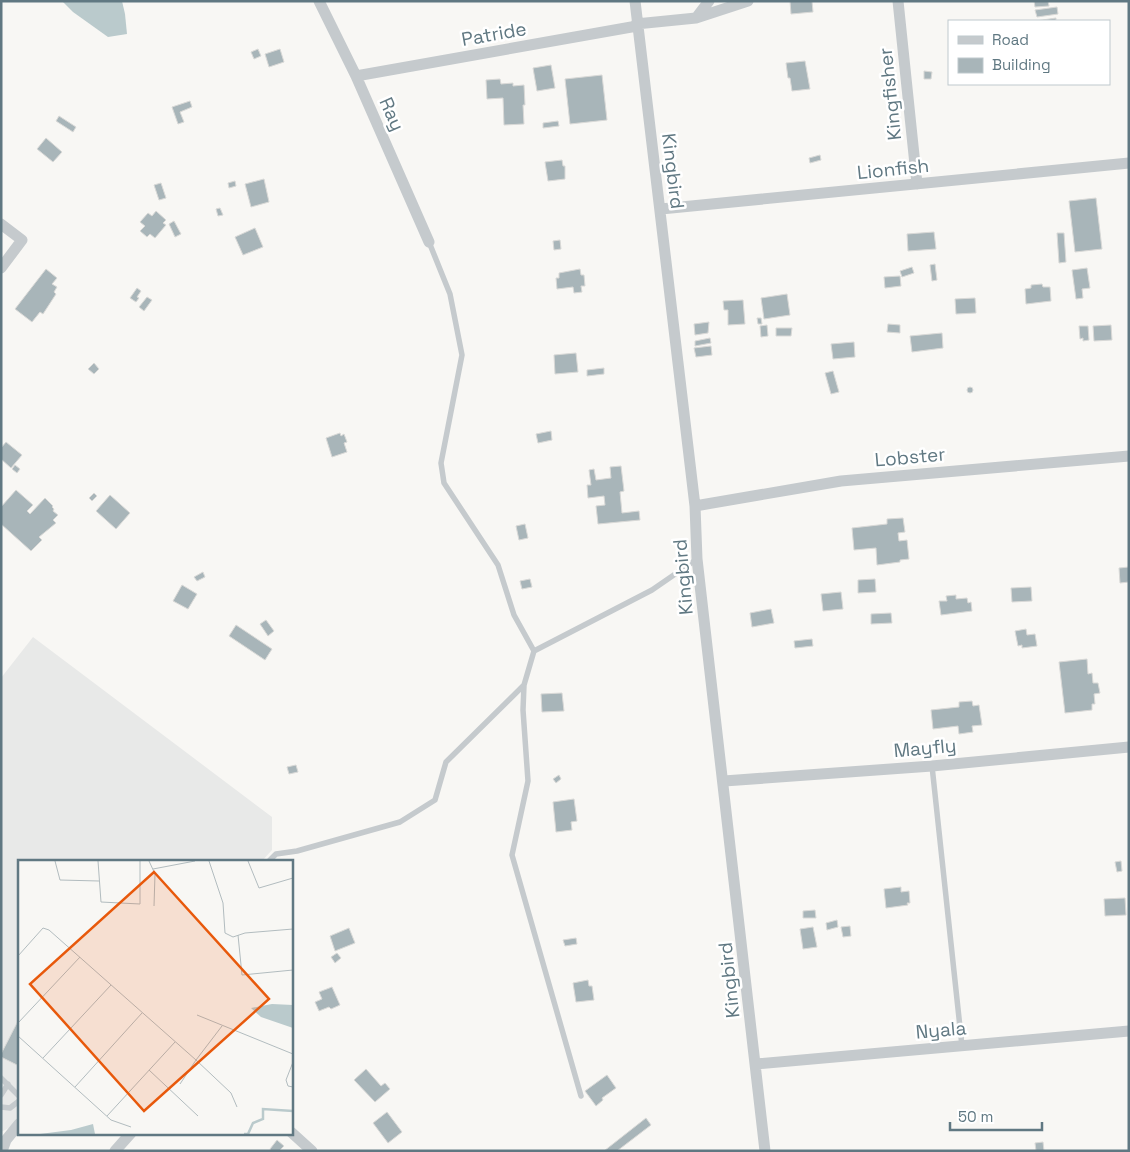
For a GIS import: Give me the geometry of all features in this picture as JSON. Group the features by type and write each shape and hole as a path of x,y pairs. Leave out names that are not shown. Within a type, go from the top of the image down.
{"street":[{"name":"Ray","path":"319,1 356,76 429,242"},
{"name":"Kingbird","path":"635,1 695,506 696,559 724,781 766,1151"},
{"path":"696,18 709,1"},
{"name":"Patride","path":"356,76 637,25 696,18 748,1"},
{"name":"Kingfisher","path":"898,1 917,184"},
{"name":"Lionfish","path":"661,209 1129,163"},
{"path":"1,224 22,240 1,268"},
{"name":"Lobster","path":"695,506 841,481 1129,456"},
{"name":"Mayfly","path":"724,781 932,766 1129,747"},
{"name":"Nyala","path":"756,1064 1129,1031"},
{"path":"2,1151 6,1140 18,1125"},
{"path":"292,1133 312,1151"},
{"path":"115,1151 130,1134"}],"lane":[{"path":"429,242 450,294 462,355 441,463 444,483 498,565 514,615 534,651 524,685 523,710 528,781 512,855 582,1096"},
{"path":"534,651 652,590 696,559"},
{"path":"271,860 276,854 297,851 400,822 435,800 446,762 524,685"},
{"path":"932,766 962,1046"},
{"path":"1,1078 18,1095"},
{"path":"1,1095 8,1084"},
{"path":"1,1107 10,1108 18,1102"}],"shaded area":[{"path":"62,1 122,1 127,34 108,37 73,12"},
{"path":"33,637 272,817 272,850 263,860 18,860 18,1119 9,1128 1,1132 1,678"}],"building":[{"path":"790,1 812,1 813,12 791,14"},
{"path":"1034,1 1048,1 1049,6 1035,7"},
{"path":"1057,7 1058,14 1037,17 1035,10"},
{"path":"258,49 261,56 254,59 251,52"},
{"path":"280,49 284,62 269,67 265,54"},
{"path":"805,61 810,89 792,91 786,63"},
{"path":"551,65 555,88 537,91 533,68"},
{"path":"924,71 932,72 931,79 924,79"},
{"path":"602,75 607,120 570,124 565,79"},
{"path":"500,79 501,84 513,83 513,86 524,85 524,124 504,125 503,98 487,99 486,80"},
{"path":"190,101 192,107 180,112 184,122 178,124 172,107"},
{"path":"59,116 76,127 73,132 56,121"},
{"path":"558,121 559,126 543,128 543,123"},
{"path":"46,138 62,152 53,162 37,149"},
{"path":"820,155 821,160 810,163 809,158"},
{"path":"562,160 563,166 565,166 565,179 548,181 545,162"},
{"path":"264,179 269,202 251,207 245,184"},
{"path":"235,181 236,186 229,188 228,183"},
{"path":"161,183 166,198 159,200 154,185"},
{"path":"1096,198 1102,249 1075,252 1069,201"},
{"path":"220,208 223,215 218,216 216,209"},
{"path":"156,211 166,220 163,223 166,225 155,238 150,234 147,237 140,231 145,226 140,222 148,213 152,216"},
{"path":"174,221 181,234 175,237 169,224"},
{"path":"255,228 263,247 243,255 235,237"},
{"path":"934,232 936,249 908,251 907,234"},
{"path":"1057,233 1064,233 1066,262 1059,263"},
{"path":"560,240 561,249 554,250 553,241"},
{"path":"935,264 937,280 932,281 930,265"},
{"path":"912,267 914,273 902,277 900,271"},
{"path":"1087,268 1090,288 1082,289 1083,298 1076,299 1072,270"},
{"path":"46,269 57,278 52,284 57,287 54,292 56,294 43,314 40,312 32,322 15,309"},
{"path":"580,269 581,275 584,275 585,286 581,286 582,292 574,293 573,287 557,289 556,278 559,278 559,273"},
{"path":"900,276 901,286 885,288 884,277"},
{"path":"1042,284 1043,287 1050,287 1051,301 1026,304 1025,289 1031,288 1031,285"},
{"path":"137,288 141,291 136,302 130,298"},
{"path":"787,294 790,315 764,319 761,298"},
{"path":"147,297 152,300 144,311 139,307"},
{"path":"975,298 976,313 956,314 955,299"},
{"path":"743,300 745,324 728,325 728,310 724,310 723,301"},
{"path":"757,318 761,318 762,324 758,324"},
{"path":"709,322 708,333 695,335 694,324"},
{"path":"888,324 900,325 900,333 887,332"},
{"path":"767,325 768,336 761,337 760,326"},
{"path":"1111,325 1112,340 1094,341 1093,326"},
{"path":"1079,326 1088,326 1089,340 1083,341 1083,338 1080,339"},
{"path":"776,328 792,328 791,336 776,336"},
{"path":"942,333 943,348 912,352 910,336"},
{"path":"710,338 711,343 695,346 695,341"},
{"path":"854,342 855,357 833,359 831,344"},
{"path":"711,346 712,355 696,357 694,348"},
{"path":"576,353 578,372 555,374 554,355"},
{"path":"94,363 99,369 94,374 88,369"},
{"path":"604,368 604,374 587,376 587,370"},
{"path":"833,371 839,392 831,394 825,373"},
{"path":"970,387 973,390 970,393 967,390"},
{"path":"551,431 552,440 538,443 536,434"},
{"path":"340,433 341,436 344,434 347,442 344,443 347,452 332,457 326,438"},
{"path":"6,442 22,455 11,468 1,459 1,448"},
{"path":"15,465 20,469 17,473 12,469"},
{"path":"621,466 624,491 620,492 622,513 639,511 640,520 598,524 596,506 605,505 604,496 588,498 587,485 591,485 589,470 594,469 596,480 611,478 610,467"},
{"path":"16,490 33,505 27,511 30,514 45,498 53,506 53,511 58,515 53,520 56,523 39,537 42,540 31,551 1,524 1,507"},
{"path":"94,493 97,496 92,501 89,498"},
{"path":"110,495 130,513 116,529 96,511"},
{"path":"903,518 905,532 898,533 899,541 907,540 909,559 877,565 876,548 854,550 852,528 887,524 887,519"},
{"path":"525,524 528,538 519,540 516,526"},
{"path":"1129,567 1129,582 1120,583 1119,568"},
{"path":"203,572 205,577 197,581 194,577"},
{"path":"530,579 532,587 522,589 520,581"},
{"path":"875,579 876,592 858,593 858,580"},
{"path":"182,585 197,594 188,609 173,601"},
{"path":"1031,587 1032,601 1012,602 1011,588"},
{"path":"841,592 843,609 823,611 821,594"},
{"path":"956,595 956,599 967,598 968,603 971,602 972,611 941,615 939,601 947,601 946,596"},
{"path":"771,609 774,623 752,627 750,613"},
{"path":"891,613 892,623 871,624 871,614"},
{"path":"266,620 274,631 268,636 260,624"},
{"path":"236,625 272,649 265,660 229,636"},
{"path":"1026,629 1027,635 1035,634 1037,646 1022,648 1022,645 1018,646 1015,631"},
{"path":"812,639 813,646 795,648 794,641"},
{"path":"1087,659 1088,674 1092,673 1093,683 1098,683 1100,693 1094,694 1095,704 1092,704 1092,710 1065,713 1059,662"},
{"path":"562,693 564,711 542,712 541,694"},
{"path":"972,701 973,706 979,705 982,725 972,726 973,732 959,734 958,726 933,729 931,710 959,707 959,702"},
{"path":"296,765 298,772 289,774 287,767"},
{"path":"559,775 561,779 556,783 553,779"},
{"path":"574,799 577,821 571,822 572,830 556,832 553,802"},
{"path":"1121,861 1122,871 1117,872 1115,862"},
{"path":"901,887 901,892 909,891 910,903 907,903 908,905 886,908 884,889"},
{"path":"1125,898 1126,915 1105,916 1104,899"},
{"path":"815,910 816,918 803,918 803,911"},
{"path":"837,920 838,927 827,930 826,923"},
{"path":"850,926 851,936 843,937 841,927"},
{"path":"813,927 817,947 803,949 800,929"},
{"path":"349,928 355,943 335,951 330,936"},
{"path":"576,938 577,944 565,946 563,940"},
{"path":"337,953 341,958 335,963 331,957"},
{"path":"588,980 589,986 592,986 594,1000 576,1002 573,983"},
{"path":"332,987 340,1005 319,1011 315,1002 322,999 319,992"},
{"path":"18,1021 17,1065 1,1057"},
{"path":"366,1069 381,1086 385,1083 390,1089 375,1102 354,1080"},
{"path":"607,1075 616,1088 602,1098 603,1100 596,1106 585,1091"},
{"path":"387,1112 402,1132 388,1143 373,1123"},
{"path":"646,1118 651,1125 617,1151 604,1151"},
{"path":"277,1140 284,1146 279,1151 271,1151 270,1149"},
{"path":"1043,1142 1044,1151 1036,1151 1035,1143"}]}
